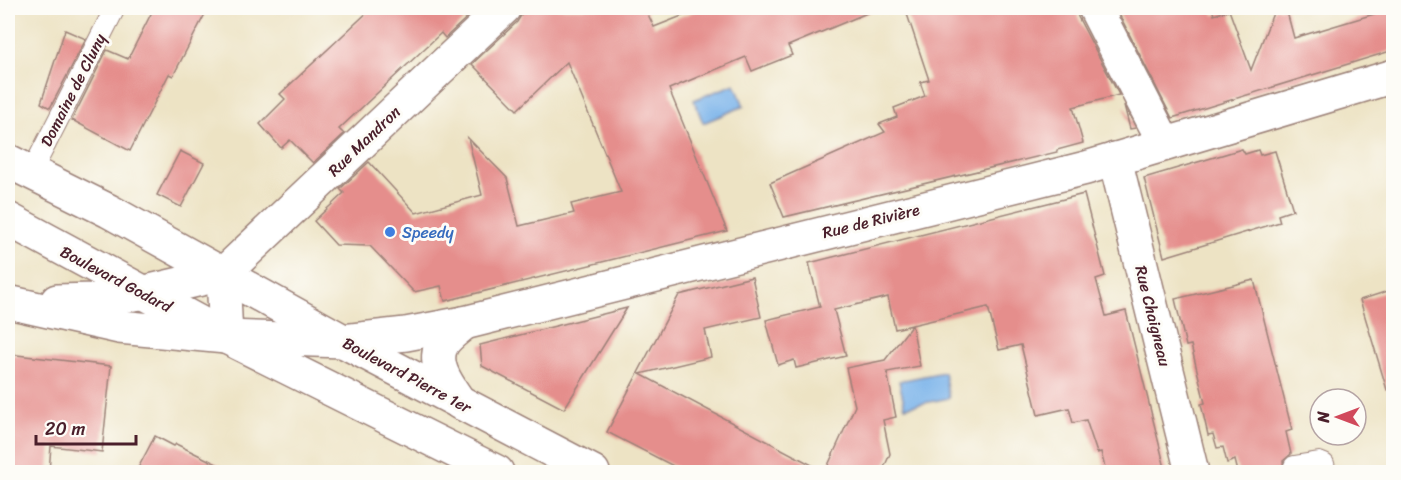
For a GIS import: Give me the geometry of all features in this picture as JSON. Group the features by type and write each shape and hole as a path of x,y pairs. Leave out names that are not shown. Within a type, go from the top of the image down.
{"street":[{"name":"Rue Mandron","path":"223,274 504,8"},
{"path":"1095,8 1165,144"},
{"name":"Rue de Rivière","path":"141,293 95,300 8,302 120,327 226,337 343,341 406,334 464,323 1086,168 1394,76"},
{"name":"Rue Chaigneau","path":"1115,159 1192,472"},
{"path":"19,167 109,212 223,274"},
{"name":"Boulevard Godard","path":"8,219 226,337"},
{"path":"141,293 223,274"},
{"path":"223,274 226,337 497,472"},
{"name":"Boulevard Pierre 1er","path":"223,274 343,341 593,472"},
{"path":"460,403 446,383 440,369 439,354 443,343 464,323"}],"lane":[{"name":"Domaine de Cluny","path":"19,167 115,8"},
{"path":"1294,466 1319,462 1324,464 1326,472"}],"water":[{"path":"735,84 744,106 703,123 694,100"},
{"path":"944,372 949,398 905,407 899,381"}],"building":[{"path":"154,8 208,8 173,76 169,74 130,151 72,120 107,50 128,59"},
{"path":"372,8 477,8 445,38 441,33 339,129 344,134 313,163 290,140 281,148 260,124 285,99 280,94"},
{"path":"522,8 645,8 654,27 702,8 879,8 788,46 792,55 752,71 746,57 669,89 727,231 445,301 441,286 414,292 370,246 336,245 314,221 344,193 340,189 369,162 416,213 482,195 468,138 507,178 519,226 574,213 571,204 621,192 567,62 517,110 472,64 517,22 522,14"},
{"path":"905,8 1076,8 1078,17 1119,95 1073,107 1083,143 1057,150 1057,152 784,217 770,183 885,132 879,124 897,117 894,108 925,96 920,82 929,80"},
{"path":"1116,8 1212,8 1214,15 1229,10 1251,70 1275,8 1286,8 1294,38 1394,8 1394,50 1172,118"},
{"path":"65,30 86,39 50,108 41,103"},
{"path":"1124,105 1136,128 1130,129"},
{"path":"1242,149 1245,154 1258,150 1260,155 1275,151 1293,210 1278,215 1280,222 1164,257 1144,178"},
{"path":"180,151 204,163 181,207 157,195"},
{"path":"1084,194 1105,276 1096,279 1106,316 1126,311 1166,472 1106,472 1101,452 1097,453 1086,420 1073,423 1069,408 1038,415 1021,345 999,350 988,307 895,329 888,297 834,310 846,356 796,368 794,360 778,365 766,320 820,307 809,263"},
{"path":"752,277 761,317 705,330 711,357 640,374 825,472 685,472 607,432 679,295"},
{"path":"1254,280 1292,430 1286,432 1291,454 1283,461 1284,472 1238,472 1235,460 1227,463 1223,447 1217,448 1213,434 1208,435 1201,404 1205,403 1191,345 1186,346 1175,299"},
{"path":"1394,289 1394,389 1387,390 1360,300"},
{"path":"627,308 564,409 482,366 480,345"},
{"path":"912,325 920,366 887,372 896,417 883,420 890,454 882,472 825,472 855,406 846,368 885,360"},
{"path":"8,354 111,366 102,452 51,446 49,472 8,472"},
{"path":"155,436 174,446 176,444 233,472 136,472"}],"place":[{"name":"Speedy","path":"390,232"}]}
